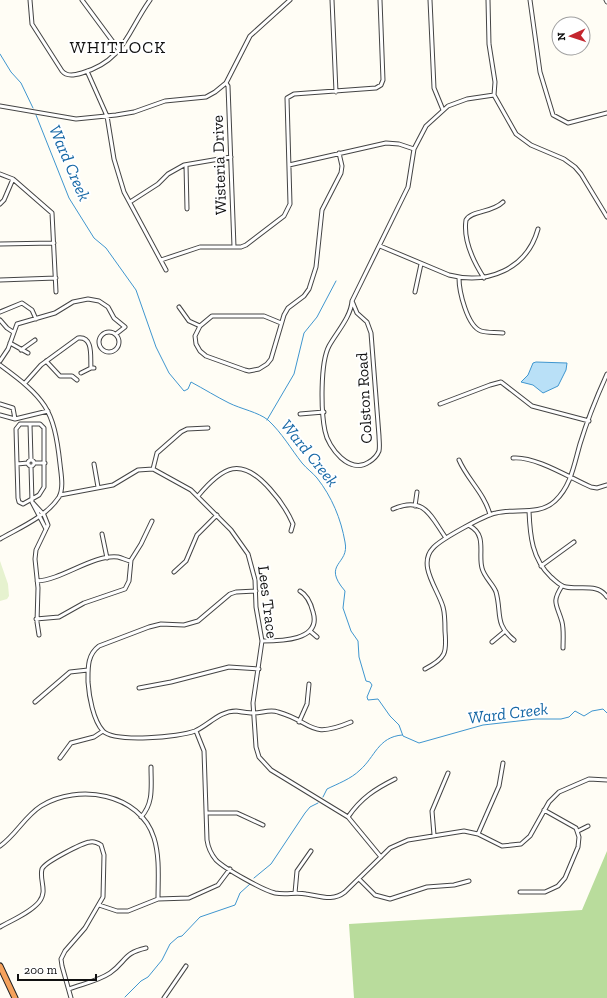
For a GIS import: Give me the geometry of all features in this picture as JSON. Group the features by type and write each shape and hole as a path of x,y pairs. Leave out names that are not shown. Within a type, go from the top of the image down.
{"highway":[{"path":"0,966 15,998"}],"street":[{"path":"30,0 32,24 62,71 68,75 87,72 110,60 119,50 150,0"},
{"path":"82,0 119,50"},
{"path":"0,106 76,119 134,112 165,101 203,98 215,92 226,83 250,36 290,0"},
{"path":"332,0 336,92"},
{"path":"161,260 200,246 241,247 250,243 287,213 290,204 286,98 294,94 376,88 382,82 380,0"},
{"path":"430,0 434,88 443,110"},
{"path":"488,0 489,44 495,82 494,95 516,134 531,145 564,159 581,174 607,217"},
{"path":"530,0 540,72 553,115 568,123 607,113"},
{"path":"87,72 106,116 118,177 166,270"},
{"name":"Wisteria Drive","path":"226,83 228,86 232,157 234,247"},
{"name":"Colston Road","path":"352,301 357,313 369,326 374,352 379,436 379,450 374,460 359,466 349,464 340,457 327,442 324,429 322,387 325,358 329,346 347,316 352,301 408,186 414,149 426,126 448,106 467,99 494,95"},
{"path":"289,165 386,144 399,144 414,149"},
{"path":"281,323 264,316 212,316 200,326 195,336 196,344 200,351 206,356 249,371 263,367 271,359 281,323 288,308 304,296 312,282 316,268 322,210 341,173 342,166 339,153"},
{"path":"130,202 158,184 168,174 186,165 232,157"},
{"path":"186,165 187,209"},
{"path":"0,174 13,179 52,212 56,292"},
{"path":"0,204 4,200 13,179"},
{"path":"484,278 474,263 470,253 466,220 470,215 494,209 503,202"},
{"path":"380,246 459,278 484,278 503,272 524,256 532,246 538,229"},
{"path":"0,244 54,243"},
{"path":"415,292 422,264"},
{"path":"0,280 56,278"},
{"path":"459,278 462,298 473,325 482,331 503,333"},
{"path":"0,361 10,343 13,332 19,323 55,313 73,302 83,299 94,300 108,307 114,318 124,325 125,329 116,334 105,333 100,337 101,349 103,352 110,352 118,348 119,342 116,334"},
{"path":"0,312 22,303 32,310 36,319"},
{"path":"179,307 189,321 200,326"},
{"path":"0,320 13,332"},
{"path":"25,383 46,361 78,338 85,339 89,344 91,352 92,368 81,373"},
{"path":"21,350 35,340"},
{"path":"10,343 28,353"},
{"path":"46,361 60,376 72,376 77,380"},
{"path":"0,365 25,383 38,396 48,411 53,422 57,439 62,483 60,495 52,505 41,514 0,539"},
{"path":"426,669 442,658 446,646 442,606 427,565 428,558 433,548 446,538 490,514 503,511 529,511 540,509 554,502 571,478 580,443 607,374"},
{"path":"440,404 499,382 505,384 518,397 532,406 589,421"},
{"path":"0,404 13,408 15,419"},
{"path":"0,415 15,419 48,411"},
{"path":"300,414 324,412"},
{"path":"20,424 30,424 40,424 44,427 44,488 32,501 23,504 18,500 16,428 20,424"},
{"path":"30,424 29,462 32,465 32,501 41,514 46,530 36,553 35,561 37,581 36,619 39,635"},
{"path":"60,495 116,483 138,470 153,468 157,453 181,432 187,429 208,428"},
{"path":"513,458 532,461 597,488 607,485"},
{"path":"459,460 467,476 483,498 490,514"},
{"path":"17,464 29,462"},
{"path":"32,465 45,463"},
{"path":"94,464 98,487"},
{"name":"Lees Trace","path":"153,468 163,472 198,496 235,534 246,549 254,569 256,607 262,641 259,670 254,693 256,747 261,761"},
{"path":"198,496 210,481 223,472 239,469 250,471 261,479 285,506 293,524 291,531"},
{"path":"415,506 417,492"},
{"path":"393,509 403,505 421,507 431,514 446,538"},
{"path":"529,511 532,544 541,566 562,586 592,588 606,592 607,597"},
{"path":"174,572 186,561 197,535 217,515"},
{"path":"36,619 59,617 87,602 122,591 129,581 130,561 141,544 152,521"},
{"path":"470,526 475,531 481,543 481,568 496,591 500,621 504,632 514,640"},
{"path":"102,534 107,558"},
{"path":"541,566 574,542"},
{"path":"37,581 51,579 79,567 107,558 117,557 130,561"},
{"path":"562,586 555,600 557,612 562,621 563,648"},
{"path":"256,591 236,592 230,594 198,621 184,625 160,624 99,646 91,655 88,670 94,712 103,731 113,736 126,738 174,736 196,731 224,714 234,711 254,713 272,711 309,727 322,730 338,728 352,722"},
{"path":"262,641 293,639 310,631 313,626 314,614 306,597 300,591"},
{"path":"310,631 317,637"},
{"path":"492,642 504,632"},
{"path":"139,688 171,682 220,669 241,667 259,670"},
{"path":"35,702 69,673 88,670"},
{"path":"299,722 307,704 309,684"},
{"path":"60,758 71,743 94,737 103,731"},
{"path":"196,731 204,748 209,850 217,861 230,869 270,891 282,894 295,893 325,898 335,898 345,892 381,857 400,843 434,835 461,831 478,834 499,845 517,845 530,836 544,810 555,795 568,787 592,778 607,780"},
{"path":"257,764 261,761 270,770 348,817 381,857"},
{"path":"478,834 499,786 503,762"},
{"path":"141,817 148,809 151,800 151,767"},
{"path":"434,835 432,811 448,774"},
{"path":"348,817 355,806 368,793 396,779"},
{"path":"0,846 32,812 47,803 66,796 81,793 96,794 121,801 141,817 149,827 156,844 158,899"},
{"path":"520,892 548,892 554,889 563,882 578,847 580,840 578,831 571,824 544,810"},
{"path":"206,813 237,813 263,825"},
{"path":"578,831 588,826"},
{"path":"0,927 35,906 40,900 44,890 42,872 45,865 92,841 99,844 104,850 104,891 100,905 82,932 62,956 62,966 71,998"},
{"path":"295,893 297,871 311,851"},
{"path":"100,905 117,911 128,911 158,899 193,896 218,885 230,869"},
{"path":"359,879 375,895 390,899 423,888 458,884 470,880"},
{"path":"69,989 105,976 115,969 128,954 146,948"},
{"path":"164,998 186,966"}],"green space":[{"path":"0,561 8,584 9,596 7,599 0,601"},
{"path":"607,851 607,998 354,998 349,924 582,910"}],"water":[{"path":"533,363 567,363 566,370 558,386 543,393 533,385 521,382 528,375"}],"waterway":[{"name":"Ward Creek","path":"0,54 11,72 21,83 33,108"},
{"name":"Ward Creek","path":"36,115 69,198 94,238 106,248 136,290 156,347 169,373 184,391 188,389 191,382 229,403 268,420 302,463 317,478 327,493 341,525 345,542 344,555 336,569 336,575 338,582 345,591 343,608 351,631 358,641 359,657 366,681 370,682 372,685 367,697 368,700 378,699 390,716 399,725 403,736 419,743 483,725 536,719 561,719 569,717 575,711 584,716 592,711 603,709 607,713"},
{"path":"267,420 294,374 304,333 317,317 336,281"},
{"path":"323,797 327,789 348,779 360,770 387,739 402,735"},
{"path":"254,878 271,864 305,813 310,807 318,803"},
{"path":"125,997 141,981 148,977 162,960 170,944 178,937 182,936 200,917 235,905 240,893 250,884"}],"district":[{"name":"WHITLOCK","path":"118,47"}]}
